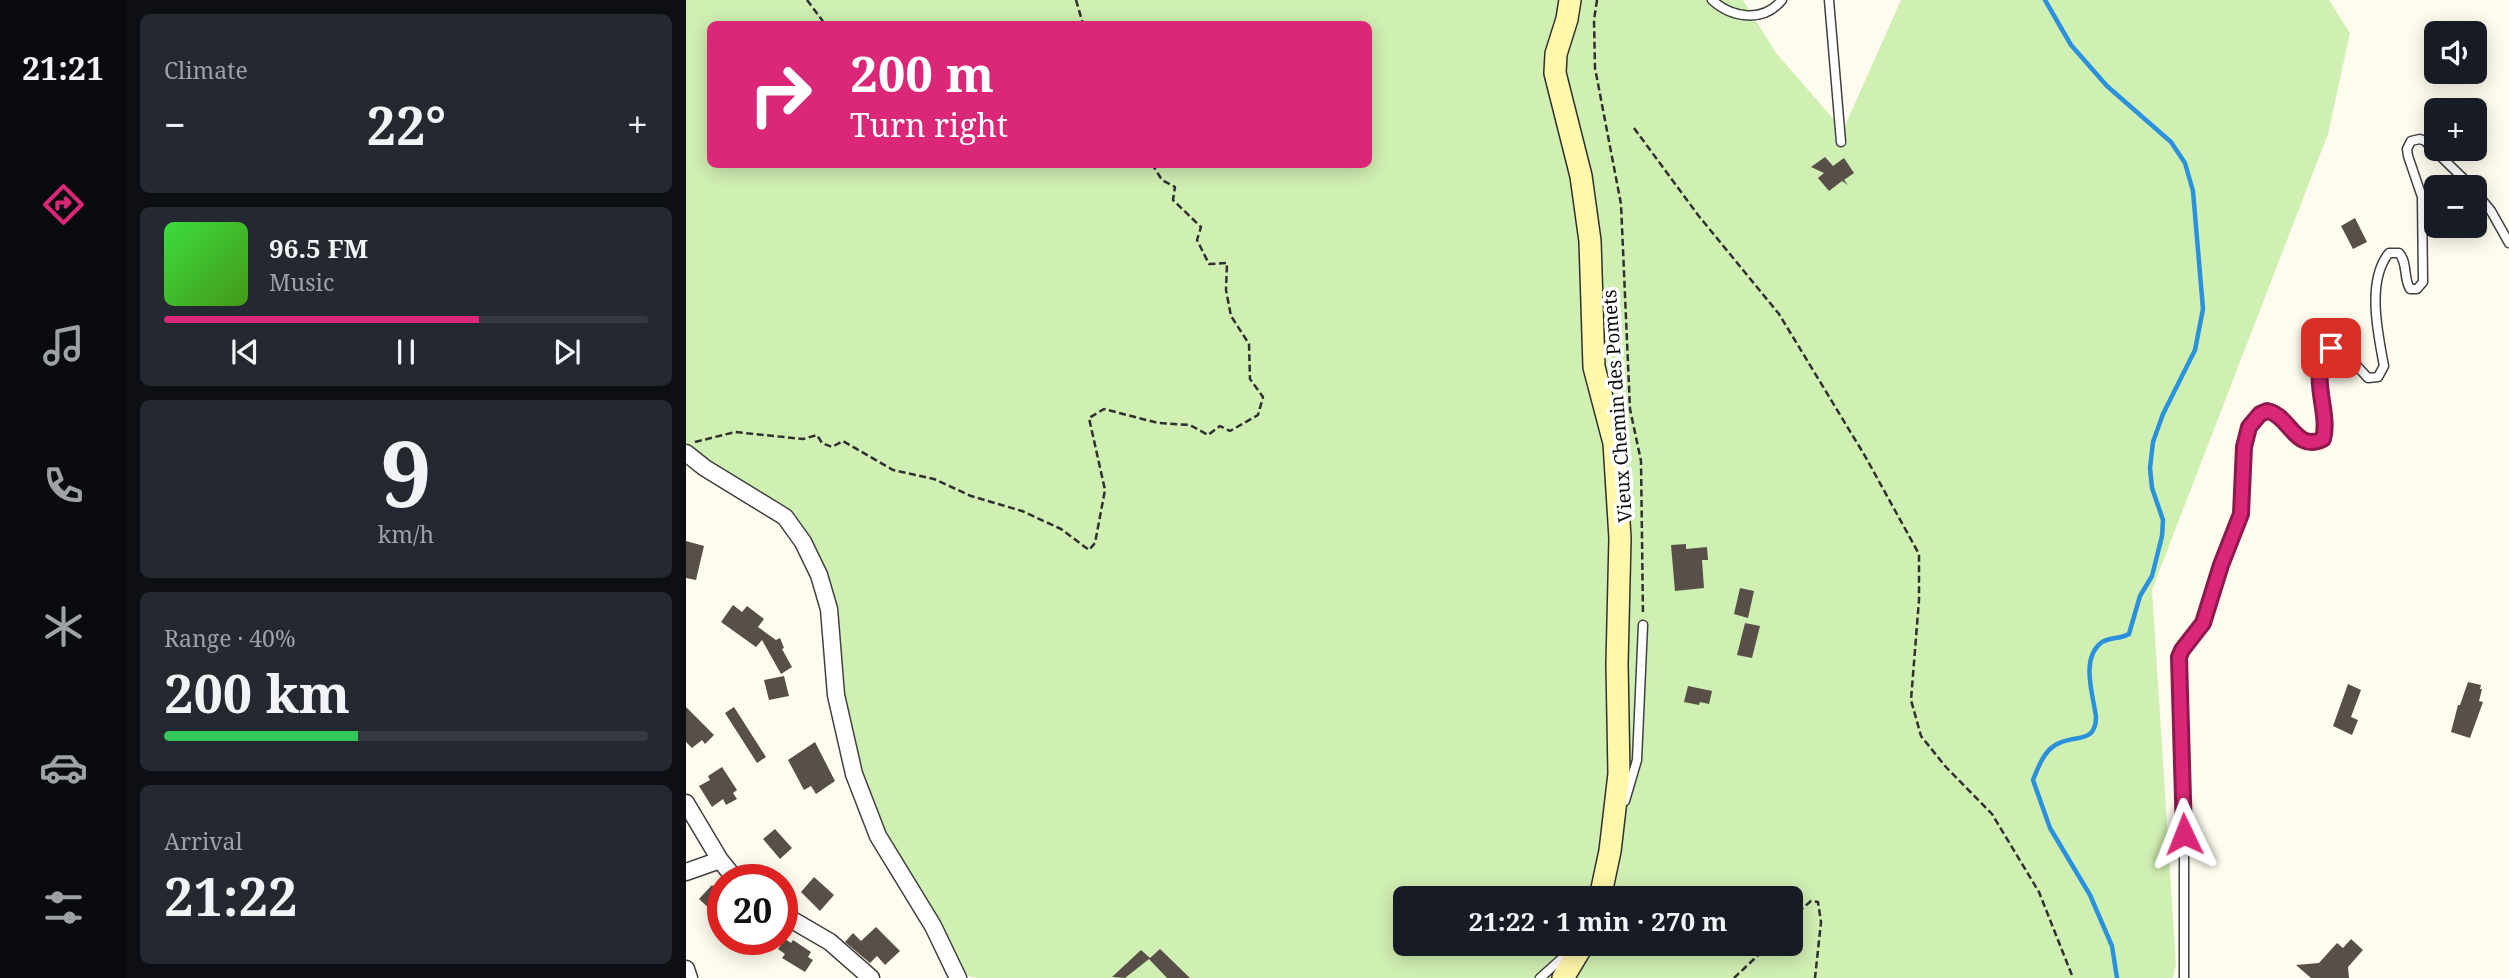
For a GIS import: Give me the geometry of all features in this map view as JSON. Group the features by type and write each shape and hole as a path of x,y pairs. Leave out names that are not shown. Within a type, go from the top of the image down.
{"street":[{"path":"1570,0 1556,54 1555,74 1581,176 1590,240 1594,367 1614,443 1619,501 1619,774 1610,851 1603,886"},
{"path":"686,453 705,468 785,517 803,541 819,575 829,609 836,695 854,774 878,835 933,926 958,978"},
{"path":"686,803 723,864"},
{"path":"686,872 720,860"},
{"path":"798,923 830,942 871,978"},
{"path":"1563,978 1576,956"},
{"path":"686,968 689,978"}],"lane":[{"path":"1712,0 1741,16 1757,15 1777,6 1782,0"},
{"path":"1829,0 1841,142"},
{"path":"2184,978 2184,834 2179,657 2203,623 2241,514 2244,447 2249,427 2260,414 2275,412 2303,441 2310,443 2323,439 2325,431 2320,391 2321,363 2331,348 2339,345 2350,350 2357,366 2368,378 2378,377 2382,373 2384,366 2376,324 2380,267 2393,251 2402,257 2405,280 2410,289 2417,289 2423,282 2422,197 2408,156 2407,149 2411,141 2420,138 2425,141 2459,175"},
{"path":"2487,206 2509,243"},
{"path":"1610,851 1637,760 1643,625"},
{"path":"1540,978 1565,956"}],"path":[{"path":"807,0 823,21"},
{"path":"1076,0 1082,21"},
{"name":"Vieux Chemin des Pomets","path":"1597,0 1594,20 1595,68 1621,204 1630,409 1641,461 1643,625"},
{"path":"1634,128 1698,215 1779,314 1865,456 1919,554 1919,600 1912,700 1922,736 1945,766 1992,814 2039,892 2073,978"},
{"path":"686,444 734,432 803,439 817,435 822,443 832,447 843,441 894,470 934,479 971,496 1022,511 1061,529 1089,550 1095,543 1105,490 1089,418 1104,409 1158,423 1190,425 1208,435 1220,426 1230,431 1258,415 1263,397 1250,379 1249,344 1231,316 1226,290 1227,263 1209,264 1197,240 1202,227 1173,200 1175,187 1162,180 1154,168"},
{"path":"1803,908 1811,901 1818,902 1821,922 1815,978"},
{"path":"1734,978 1757,956"}],"green space":[{"path":"686,0 1743,0 1776,53 1843,130 1901,0 2329,0 2350,33 2328,134 2152,590 2176,964 2173,978 977,978 954,973 865,821 827,607 794,538 763,511 686,458"}],"building":[{"path":"1825,157 1833,166 1844,158 1854,173 1844,180 1848,185 1842,181 1829,191 1818,178 1824,173 1811,167"},
{"path":"2355,218 2367,242 2353,249 2341,226"},
{"path":"686,541 704,546 696,580 686,578"},
{"path":"1686,544 1686,549 1707,547 1708,560 1702,560 1704,588 1675,591 1671,545"},
{"path":"1740,588 1754,591 1748,618 1734,614"},
{"path":"733,605 742,612 747,606 764,619 758,627 776,640 780,638 784,648 782,649 792,667 781,674 762,640 756,647 721,622"},
{"path":"1745,623 1760,626 1752,658 1737,655"},
{"path":"784,676 789,696 769,700 764,680"},
{"path":"2468,682 2481,685 2479,701 2483,702 2470,738 2451,732"},
{"path":"2348,684 2361,690 2351,717 2358,720 2352,735 2333,726"},
{"path":"1688,686 1712,691 1709,704 1684,702"},
{"path":"686,707 714,735 705,744 702,740 692,748 686,742"},
{"path":"734,707 766,757 757,763 725,713"},
{"path":"815,742 835,781 816,794 811,786 804,790 788,760"},
{"path":"722,767 737,790 733,793 737,799 726,805 723,799 712,807 699,786 710,780 708,776"},
{"path":"775,829 792,848 780,859 763,839"},
{"path":"814,877 834,895 820,911 801,892"},
{"path":"707,890 707,906 699,899"},
{"path":"876,927 900,951 885,965 877,956 870,963 845,942 853,933 861,941"},
{"path":"2351,939 2363,950 2348,967 2349,978 2311,978 2296,965 2319,963 2337,943 2343,948"},
{"path":"798,943 811,952 808,957 813,960 805,972 782,958 784,955 798,955"},
{"path":"1160,949 1190,978 1167,978 1149,959 1125,978 1112,977 1141,950 1150,958"}],"waterway":[{"path":"2045,0 2071,45 2107,86 2171,142 2185,163 2193,191 2203,309 2195,350 2163,414 2153,442 2150,468 2152,488 2163,520 2162,536 2152,576 2140,596 2129,634 2102,642 2091,657 2090,677 2096,717 2092,732 2061,742 2050,749 2041,761 2033,780 2050,828 2090,895 2112,946 2117,978"}],"route":[{"path":"2184,834 2179,657 2203,623 2229,542 2241,514 2244,447 2249,427 2260,414 2275,412 2303,441 2310,443 2323,439 2325,431 2320,391 2321,363 2331,348"}]}
